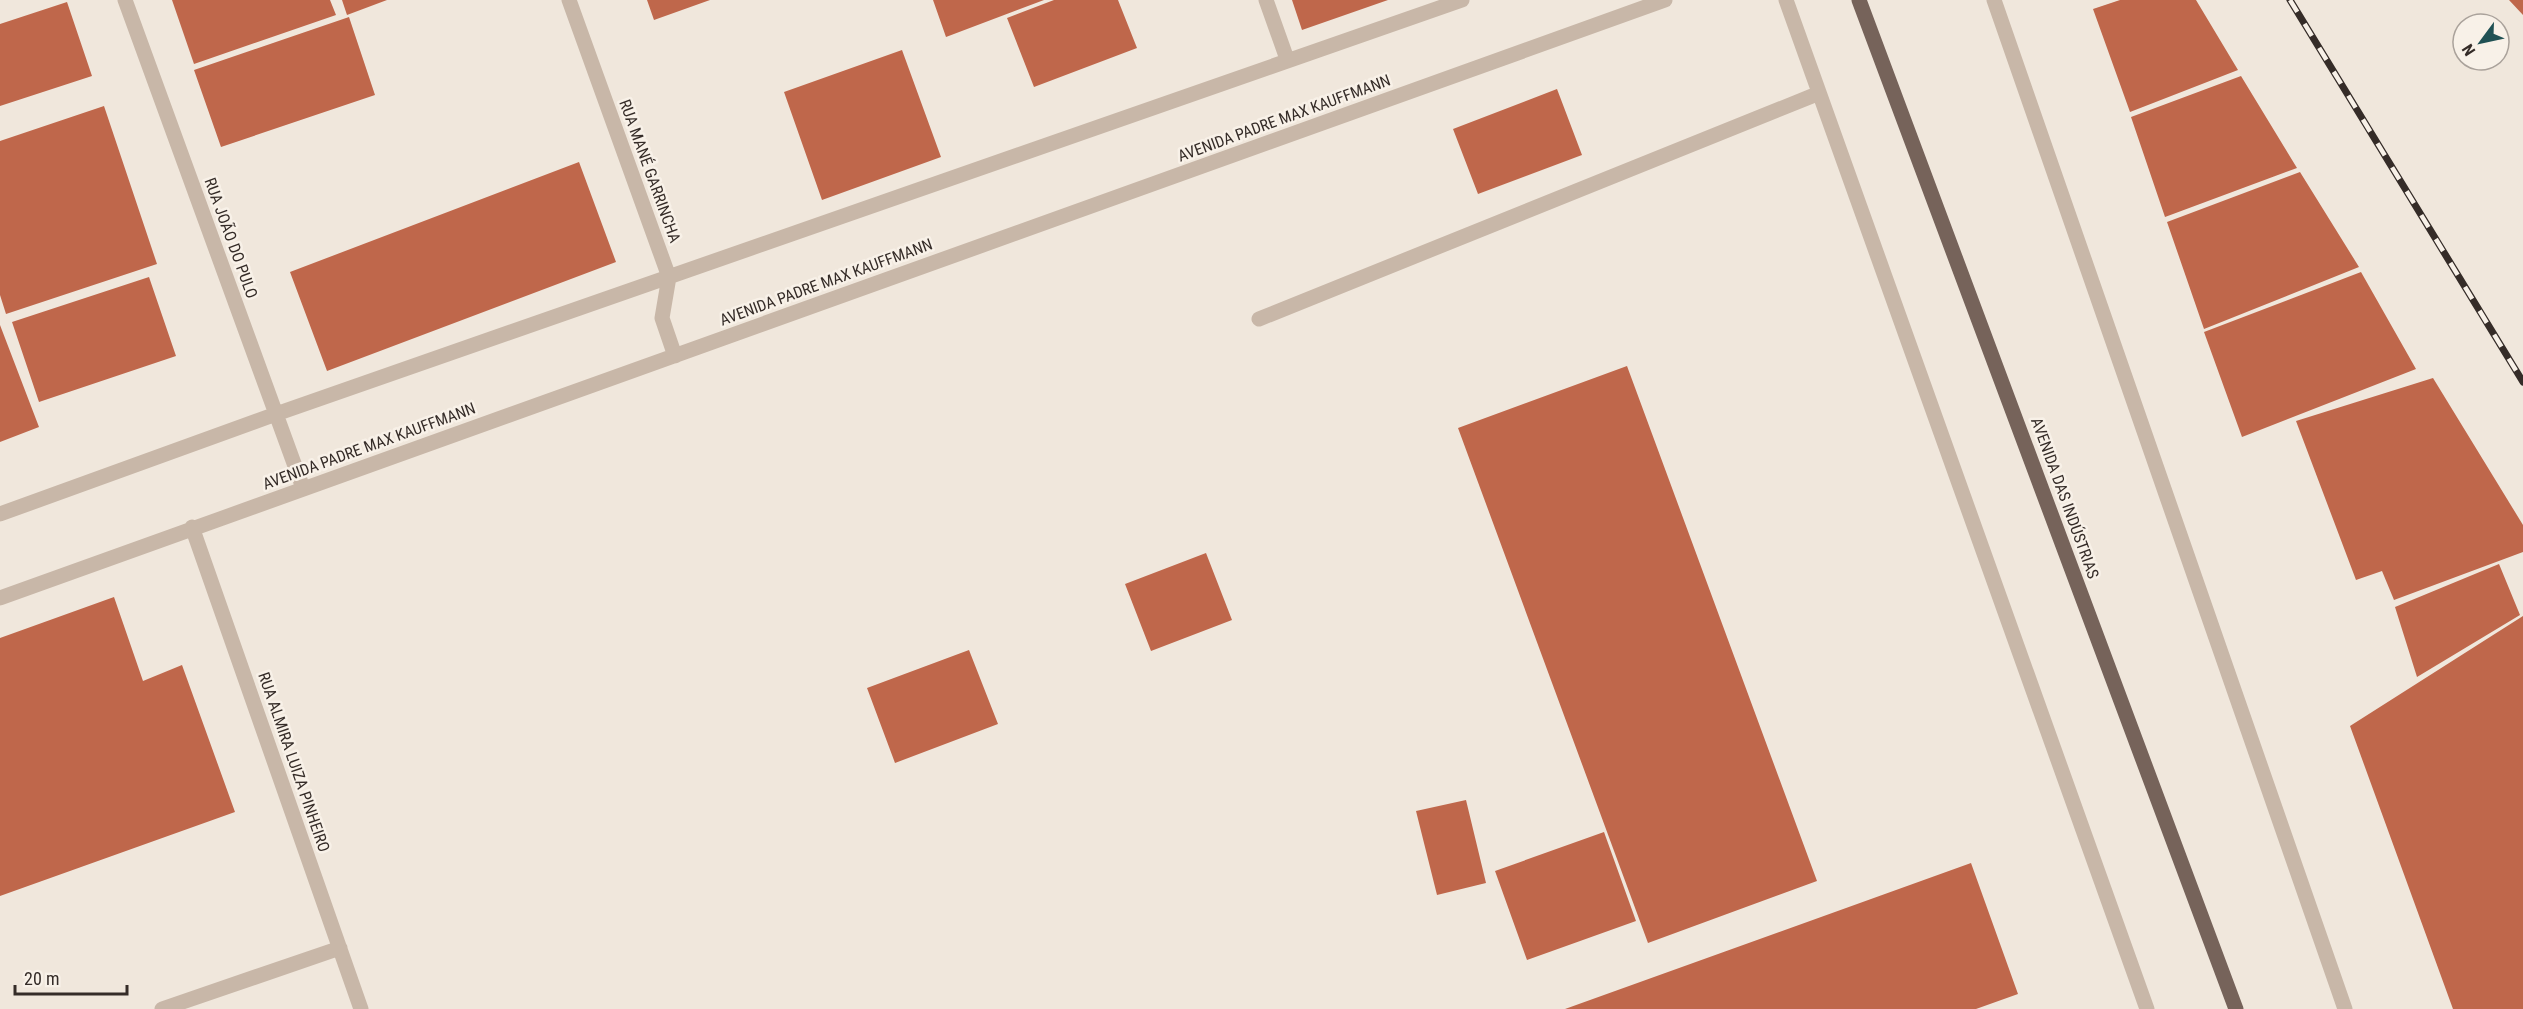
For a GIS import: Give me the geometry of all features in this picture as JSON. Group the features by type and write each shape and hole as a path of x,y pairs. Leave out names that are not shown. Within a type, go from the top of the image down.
{"main road":[{"name":"AVENIDA DAS INDÚSTRIAS","path":"1859,0 2236,1009"}],"street":[{"name":"RUA JOÃO DO PULO","path":"125,0 303,488"},
{"name":"RUA MANÉ GARRINCHA","path":"569,0 669,277 662,318 675,356"},
{"path":"1266,0 1287,59"},
{"path":"0,514 276,414 1287,59 1462,0"},
{"name":"AVENIDA PADRE MAX KAUFFMANN","path":"0,598 192,527 1665,0"},
{"path":"1786,0 1817,94 2147,1009"},
{"path":"1994,0 2345,1009"},
{"path":"1258,319 1817,94"},
{"name":"RUA ALMIRA LUIZA PINHEIRO","path":"192,527 361,1009"},
{"path":"162,1009 340,948"}],"building":[{"path":"172,0 330,0 336,15 194,64"},
{"path":"342,0 387,0 347,15"},
{"path":"647,0 710,0 654,20"},
{"path":"933,0 1044,0 946,37"},
{"path":"1054,0 1118,0 1137,48 1034,87 1007,18"},
{"path":"1292,0 1388,0 1302,30"},
{"path":"2120,0 2196,0 2238,70 2130,112 2093,9"},
{"path":"2509,0 2523,0 2523,15"},
{"path":"67,2 92,76 0,106 0,24"},
{"path":"349,17 375,95 221,147 194,70"},
{"path":"902,50 941,157 822,200 784,92"},
{"path":"2241,76 2297,168 2165,217 2131,117"},
{"path":"1557,89 1582,155 1478,194 1453,129"},
{"path":"104,106 157,264 6,314 0,295 0,141"},
{"path":"579,162 616,262 327,371 290,272"},
{"path":"2300,172 2359,267 2204,329 2167,222"},
{"path":"2361,272 2416,369 2242,437 2204,332"},
{"path":"149,277 176,356 39,402 12,322"},
{"path":"0,325 39,427 0,442"},
{"path":"1627,366 1817,881 1648,943 1458,428"},
{"path":"2433,378 2523,525 2523,552 2394,600 2382,571 2356,580 2296,421"},
{"path":"1206,553 1232,620 1151,651 1125,584"},
{"path":"2499,564 2520,615 2417,677 2395,607"},
{"path":"114,597 143,681 182,665 235,812 0,896 0,638"},
{"path":"2523,616 2523,1009 2453,1009 2350,726"},
{"path":"969,650 998,724 895,763 867,688"},
{"path":"1466,800 1486,883 1437,895 1416,811"},
{"path":"1604,832 1636,921 1527,960 1495,871"},
{"path":"1971,863 2018,994 1976,1009 1565,1009"}],"railway":[{"path":"2290,0 2523,382"}]}
